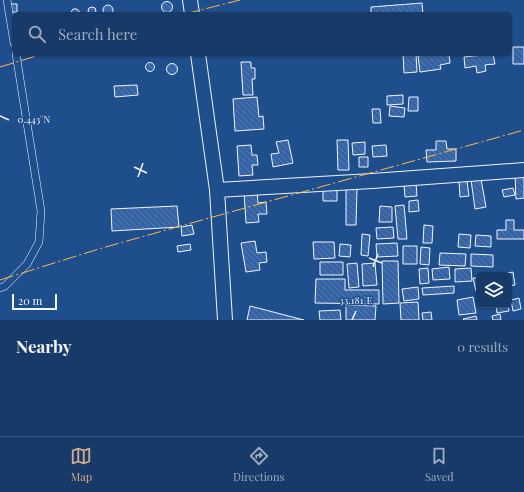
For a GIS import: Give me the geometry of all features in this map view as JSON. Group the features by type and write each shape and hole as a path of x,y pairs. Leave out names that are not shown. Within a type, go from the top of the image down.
{"street":[{"path":"190,0 192,12"},
{"path":"198,56 217,190 226,320"},
{"path":"217,190 524,170"}],"lane":[{"path":"7,0 12,31"},
{"path":"0,288 5,286 27,264 39,242 42,211 16,56"}],"building":[{"path":"167,1 173,7 169,12 163,11 161,7 163,3"},
{"path":"422,3 423,12 371,12 371,7"},
{"path":"11,4 17,4 17,12 11,12"},
{"path":"106,5 110,5 113,8 113,12 103,12 103,8"},
{"path":"90,7 94,7 96,12 88,12"},
{"path":"73,9 77,9 79,12 71,12"},
{"path":"513,47 524,47 524,64 513,64"},
{"path":"403,56 416,56 417,72 404,73"},
{"path":"418,56 449,56 450,63 440,65 441,69 420,72"},
{"path":"493,56 495,64 485,65 486,71 477,73 476,66 465,68 464,57"},
{"path":"241,62 251,62 251,68 255,68 255,79 252,79 253,95 243,95"},
{"path":"148,63 152,63 154,67 152,71 148,71 146,69 146,65"},
{"path":"170,64 174,64 176,65 176,73 170,74 167,71 167,67"},
{"path":"137,85 138,95 115,97 114,86"},
{"path":"403,95 403,104 387,105 387,96"},
{"path":"257,97 259,117 263,116 264,129 235,131 233,99"},
{"path":"409,97 418,97 418,111 408,111"},
{"path":"390,106 405,108 404,117 389,116"},
{"path":"372,109 380,109 381,123 373,123"},
{"path":"288,140 293,163 273,167 271,154 279,153 276,142"},
{"path":"337,140 348,140 349,170 338,170"},
{"path":"436,141 446,141 447,149 456,149 456,161 427,162 426,150 436,150"},
{"path":"365,142 365,154 353,155 352,143"},
{"path":"251,145 252,155 257,155 258,165 252,165 253,175 239,176 237,146"},
{"path":"386,145 387,156 373,157 372,146"},
{"path":"359,157 368,157 368,167 359,167"},
{"path":"515,175 524,175 524,198 516,199"},
{"path":"481,179 486,207 475,209 471,180"},
{"path":"459,181 467,181 469,196 460,197"},
{"path":"416,183 417,196 405,197 404,185"},
{"path":"346,188 357,188 356,225 346,225"},
{"path":"513,188 515,195 504,197 502,190"},
{"path":"323,189 337,189 337,201 323,201"},
{"path":"257,191 258,203 266,202 267,214 258,214 259,222 246,223 244,192"},
{"path":"418,200 419,211 409,212 409,201"},
{"path":"404,205 407,239 398,239 395,206"},
{"path":"177,206 179,227 112,231 111,209"},
{"path":"380,206 392,207 392,222 379,222"},
{"path":"506,220 514,220 514,230 524,230 524,239 497,239 497,230 506,230"},
{"path":"192,225 194,234 182,236 181,227"},
{"path":"424,225 433,226 432,243 423,243"},
{"path":"393,227 394,238 377,239 376,228"},
{"path":"362,234 370,235 368,256 361,255"},
{"path":"459,234 471,235 470,248 458,247"},
{"path":"476,235 491,236 491,247 475,246"},
{"path":"255,241 257,253 266,252 267,262 259,263 260,270 246,272 241,243"},
{"path":"313,242 334,242 335,258 314,259"},
{"path":"397,243 398,256 377,257 376,244"},
{"path":"190,244 191,250 178,252 177,246"},
{"path":"340,244 351,245 350,257 339,256"},
{"path":"403,246 417,246 417,264 403,264"},
{"path":"421,247 430,248 429,265 420,264"},
{"path":"440,253 466,254 465,266 439,265"},
{"path":"471,254 493,255 493,267 471,266"},
{"path":"382,261 398,261 399,303 383,304"},
{"path":"320,262 343,262 343,275 320,275"},
{"path":"357,263 359,287 349,288 347,264"},
{"path":"375,263 377,285 363,286 362,264"},
{"path":"449,267 450,279 433,280 432,269"},
{"path":"428,268 429,283 420,284 419,269"},
{"path":"471,268 472,281 455,282 455,269"},
{"path":"512,272 515,285 512,286"},
{"path":"473,278 476,278 476,291"},
{"path":"316,279 345,279 345,290 379,290 379,304 315,303"},
{"path":"454,286 454,293 423,295 422,288"},
{"path":"418,287 419,299 404,301 402,289"},
{"path":"473,297 476,313 459,315 457,300"},
{"path":"519,298 521,309 513,311 512,300"},
{"path":"418,302 419,320 401,320 400,303"},
{"path":"346,305 376,306 375,320 346,320"},
{"path":"250,306 304,320 247,320"},
{"path":"496,308 508,308 509,311 497,313"},
{"path":"340,310 341,320 320,320 319,311"},
{"path":"431,312 432,320 423,320 422,313"},
{"path":"500,314 501,320 493,320 492,316"},
{"path":"476,316 477,320 463,319"}],"power":[{"path":"193,12 240,0"},
{"path":"0,67 36,56"},
{"path":"0,280 102,248 524,130"}]}
